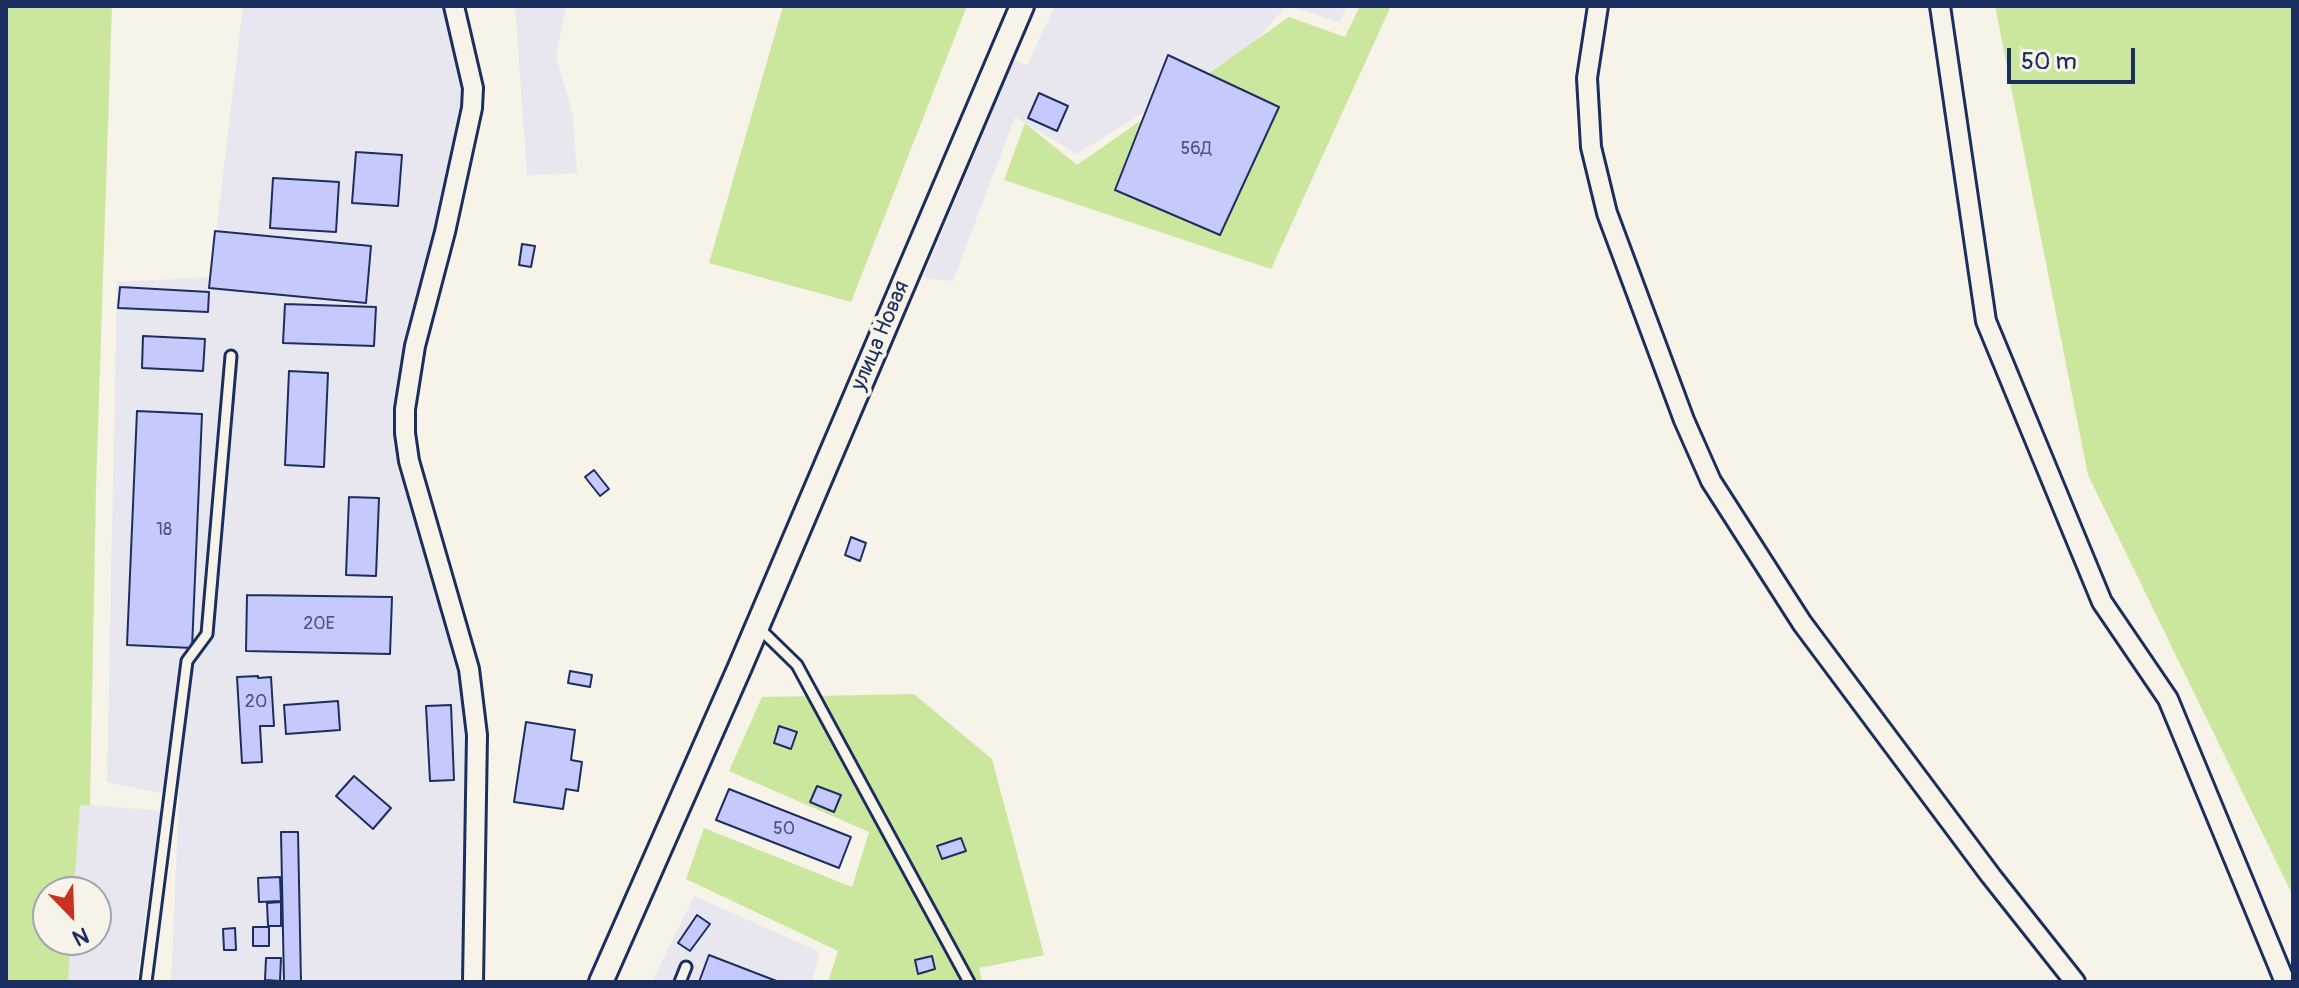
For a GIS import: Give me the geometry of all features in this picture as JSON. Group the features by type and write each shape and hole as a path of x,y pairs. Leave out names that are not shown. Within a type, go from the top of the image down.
{"street":[{"path":"454,6 473,88 472,108 445,232 415,346 405,409 405,433 409,461 469,669 476,722 473,982"},
{"name":"улица Новая","path":"601,982 740,667 1022,6"},
{"path":"1598,6 1587,78 1591,147 1607,213 1684,420 1711,481 1802,623 1991,876 2075,982"},
{"path":"1940,6 1986,321 2102,602 2168,699 2285,982"}],"lane":[{"path":"146,982 187,661 207,634 231,356"},
{"path":"757,626 797,665 969,982"},
{"path":"680,982 686,967"}],"shaded area":[{"path":"243,6 444,6 473,99 422,329 405,460 465,649 471,790 467,948 459,982 171,982 179,797 107,782 117,282 211,277"},
{"path":"515,6 566,6 556,56 573,116 577,173 527,175"},
{"path":"1055,6 1286,6 1254,43 1077,154 1015,117 953,281 923,278 1014,60 1027,65"},
{"path":"1289,6 1347,6 1339,22"},
{"path":"80,806 161,811 136,982 68,982 70,956 112,956 112,876 75,876"},
{"path":"694,896 820,952 812,982 652,982"}],"green space":[{"path":"6,6 112,6 96,488 90,805 80,806 75,876 32,876 32,956 70,956 68,982 6,982"},
{"path":"783,6 967,6 851,302 709,263"},
{"path":"1360,6 1391,6 1271,269 1004,180 1025,123 1077,165 1289,17 1345,37"},
{"path":"1995,6 2293,6 2293,896 2088,475"},
{"path":"914,694 992,759 1044,955 979,968 982,982 828,982 838,951 686,879 704,828 852,887 869,832 729,771 762,697"}],"building":[{"path":"1168,55 1279,107 1220,235 1115,190"},
{"path":"1039,93 1068,106 1057,131 1028,118"},
{"path":"356,152 402,155 398,206 352,203"},
{"path":"273,178 339,182 336,232 270,228"},
{"path":"215,231 371,246 366,303 209,288"},
{"path":"522,244 535,246 531,267 519,265"},
{"path":"120,287 209,292 208,312 118,308"},
{"path":"285,304 376,307 374,346 283,343"},
{"path":"143,336 205,339 203,371 142,368"},
{"path":"289,371 328,373 324,467 285,465"},
{"path":"137,411 202,414 192,648 127,645"},
{"path":"594,470 609,489 600,496 585,477"},
{"path":"349,497 379,498 376,576 346,575"},
{"path":"851,537 866,543 860,561 845,555"},
{"path":"247,595 392,597 390,654 246,651"},
{"path":"570,671 592,675 590,687 568,683"},
{"path":"237,677 271,677 274,726 260,726 262,762 242,763"},
{"path":"338,701 340,730 286,734 284,705"},
{"path":"451,705 454,780 430,781 426,706"},
{"path":"526,722 575,730 571,760 582,762 578,791 566,789 563,809 514,802"},
{"path":"779,726 797,732 791,749 774,743"},
{"path":"354,776 391,808 373,829 336,796"},
{"path":"817,786 841,795 834,812 810,802"},
{"path":"729,789 851,837 839,868 716,820"},
{"path":"281,832 298,832 301,982 284,982"},
{"path":"961,838 966,851 942,859 937,846"},
{"path":"280,877 281,901 259,902 258,878"},
{"path":"281,902 281,926 268,926 267,903"},
{"path":"697,915 710,924 690,951 678,943"},
{"path":"253,927 269,927 269,946 253,946"},
{"path":"235,928 236,950 224,950 223,929"},
{"path":"709,955 779,982 699,982"},
{"path":"932,956 935,969 918,974 915,960"},
{"path":"266,958 281,958 280,981 265,980"}]}
